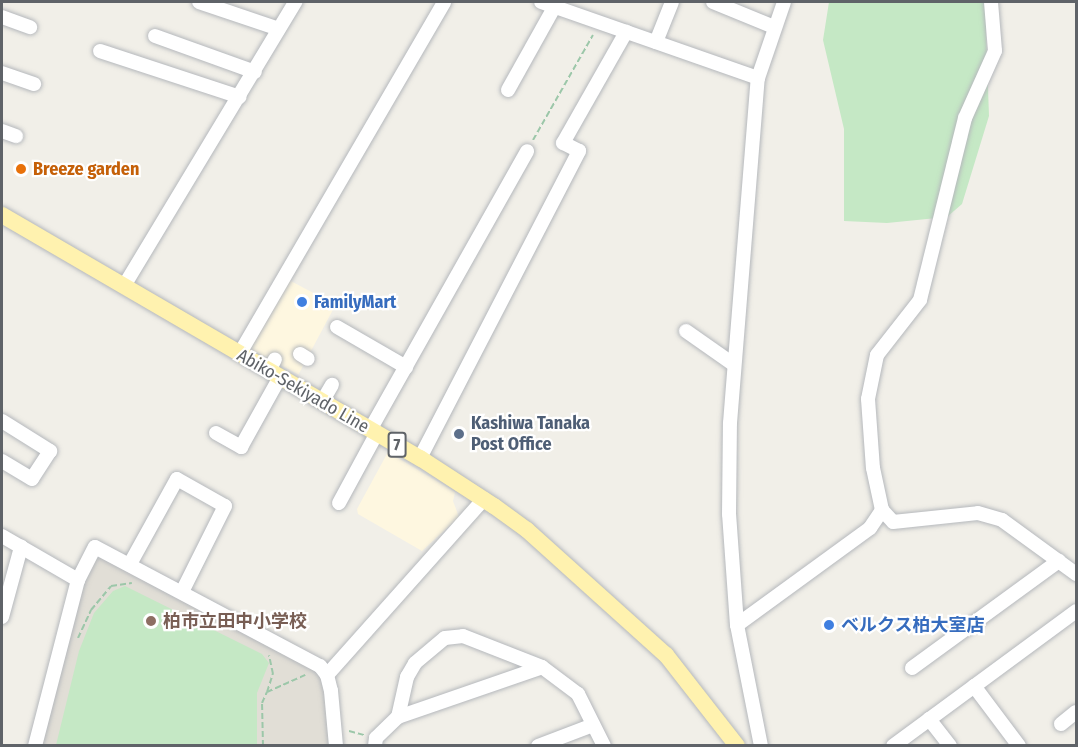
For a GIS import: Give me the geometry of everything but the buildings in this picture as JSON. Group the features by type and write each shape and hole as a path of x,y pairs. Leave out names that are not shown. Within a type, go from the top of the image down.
{"main road":[{"name":"Abiko-Sekiyado Line","path":"2,215 240,353 275,369 322,402 420,458 528,530 666,655 737,746"}],"street":[{"path":"199,2 279,29"},
{"path":"124,286 240,97 295,2"},
{"path":"240,353 444,2"},
{"path":"541,2 758,78"},
{"path":"656,42 672,2"},
{"path":"713,2 774,27"},
{"path":"761,746 737,626 729,514 733,364 758,78 784,2"},
{"path":"991,2 995,51 965,118 920,300 877,355 868,399 873,468 882,510 893,522 978,513 1002,520 1077,574"},
{"path":"508,90 555,6"},
{"path":"2,17 30,27"},
{"path":"420,458 579,151 563,143 626,32"},
{"path":"155,36 255,72"},
{"path":"100,51 240,97"},
{"path":"2,73 34,84"},
{"path":"2,131 16,136"},
{"path":"339,503 406,367 527,152"},
{"path":"337,327 406,367"},
{"path":"686,331 733,364"},
{"path":"216,433 241,447 275,369"},
{"path":"322,402 332,385"},
{"path":"2,421 50,451 32,479 2,461"},
{"path":"130,564 177,479 225,506 182,592"},
{"path":"323,670 484,499"},
{"path":"737,626 870,528 882,510"},
{"path":"2,536 78,580"},
{"path":"2,617 21,547"},
{"path":"36,746 78,580 95,547 323,670"},
{"path":"912,668 1059,561"},
{"path":"893,746 1077,610"},
{"path":"398,717 407,677 415,663 445,638 463,636 542,667 578,694 604,746"},
{"path":"375,746 376,738 398,717 542,667"},
{"path":"323,670 336,746"},
{"path":"974,686 1019,746"},
{"path":"1061,724 1077,712"},
{"path":"929,719 950,746"},
{"path":"538,746 593,725"}],"path":[{"path":"527,152 600,22"},
{"path":"77,641 91,609 111,586 128,582 139,585"},
{"path":"263,746 262,703 273,674 266,650"},
{"path":"267,692 323,670"}],"shaded area":[{"path":"287,279 336,305 298,375 250,349"},
{"path":"388,452 455,492 453,501 459,517 422,551 358,514 357,509"},
{"name":"柏市立田中小学校","path":"105,557 297,657 322,677 330,745 42,746 83,585 96,559"}],"green space":[{"path":"829,2 990,2 986,32 989,116 962,204 947,217 887,223 844,221 844,129 823,40"},
{"name":"柏市立田中小学校","path":"125,586 262,654 269,663 257,693 257,745 56,745 79,651 94,613 113,591"}],"place":[{"name":"Breeze garden","path":"21,169"},
{"name":"FamilyMart","path":"302,302"},
{"name":"Kashiwa Tanaka Post Office","path":"459,434"},
{"name":"柏市立田中小学校","path":"151,621"},
{"name":"ベルクス柏大室店","path":"829,625"}]}
